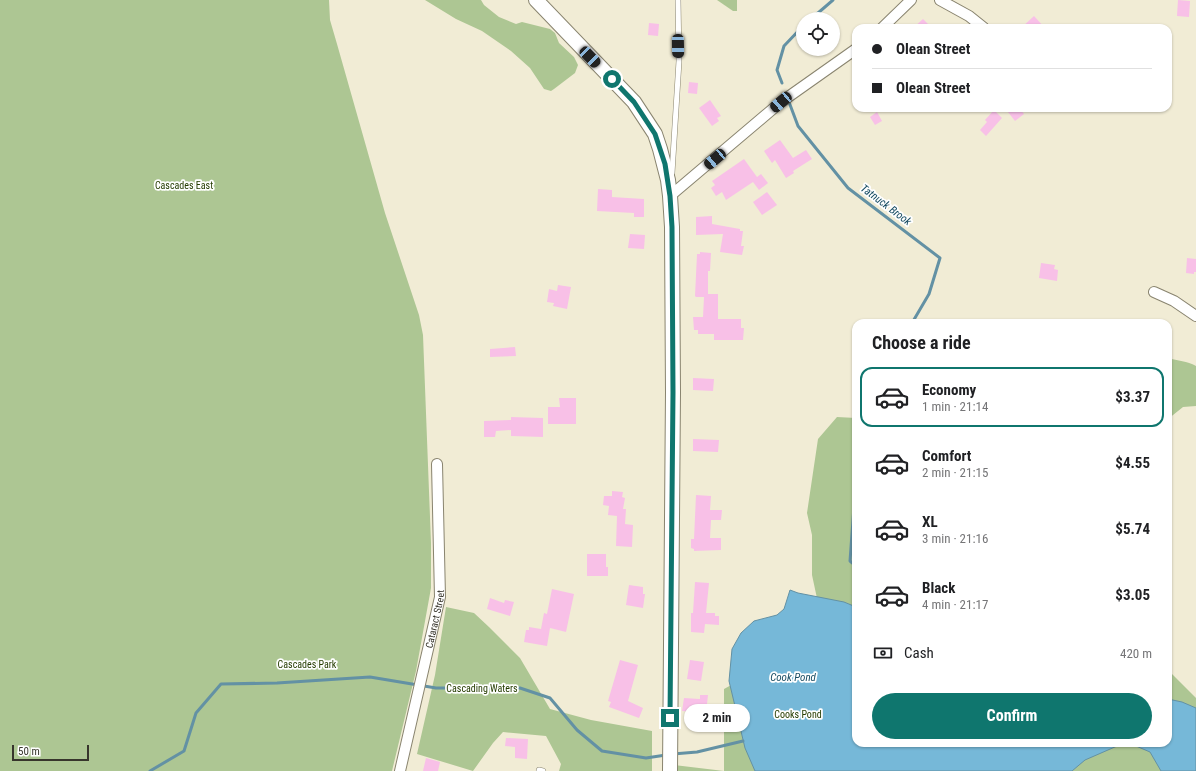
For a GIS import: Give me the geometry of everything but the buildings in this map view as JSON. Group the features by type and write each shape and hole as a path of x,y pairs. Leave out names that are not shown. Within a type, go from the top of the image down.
{"street":[{"path":"536,0 634,102 655,134 660,149 670,196 672,235 673,400 670,768"},
{"path":"886,24 911,0"},
{"path":"940,0 969,16 979,24"},
{"path":"670,196 781,102 852,52"},
{"path":"1154,292 1174,301 1196,316"},
{"name":"Cataract Street","path":"400,771 440,597 437,464"}],"lane":[{"path":"670,196 679,61 678,0"}],"green space":[{"path":"0,0 329,0 330,20 385,213 419,315 423,335 431,543 431,588 416,671 392,771 0,771"},
{"path":"425,0 481,0 484,5 499,17 516,24 522,22 550,29 555,33 559,43 574,57 578,65 575,73 551,91 544,89 530,68 511,51 482,31 456,19"},
{"path":"717,0 737,0 737,11 733,11"},
{"path":"1172,359 1196,366 1196,406 1183,407 1172,416"},
{"name":"Cook Pond","path":"837,417 852,418 852,747 1172,747 1172,674 1196,698 1196,771 724,771 724,689 777,660 818,603 812,575 812,535 807,513 818,439"},
{"name":"Cascading Waters","path":"446,607 474,613 489,627 520,658 550,709 591,720 652,731 652,771 559,771 561,764 546,736 503,732 493,743 473,771 417,754 435,675"},
{"path":"674,765 724,771 674,771"}],"water":[{"name":"Cook Pond","path":"790,590 844,602 852,605 852,747 1115,747 1085,760 1072,771 755,771 745,748 729,681 732,649 741,633 754,621 777,615 784,609"},
{"path":"1172,700 1196,708 1196,771 1161,771 1150,752 1138,747 1172,747"}],"waterway":[{"name":"Tatnuck Brook","path":"819,12 833,0"},
{"name":"Tatnuck Brook","path":"782,83 777,70 784,46 796,33"},
{"name":"Tatnuck Brook","path":"789,102 798,126 848,188 940,258 929,294 914,319"},
{"name":"Tatnuck Brook","path":"852,534 850,561 852,563"},
{"path":"150,771 184,751 196,713 221,684 277,683 370,677 436,688 520,688 550,698 577,730 602,751 646,758 666,755"},
{"path":"673,754 697,752 743,741"}],"route":[{"path":"612,79 634,102 655,134 665,164 670,196 672,227 673,392 670,718"}],"park label":[{"name":"Cascades East","path":"184,185"},
{"name":"Cascades Park","path":"307,664"},
{"name":"Cooks Pond","path":"798,714"}]}
